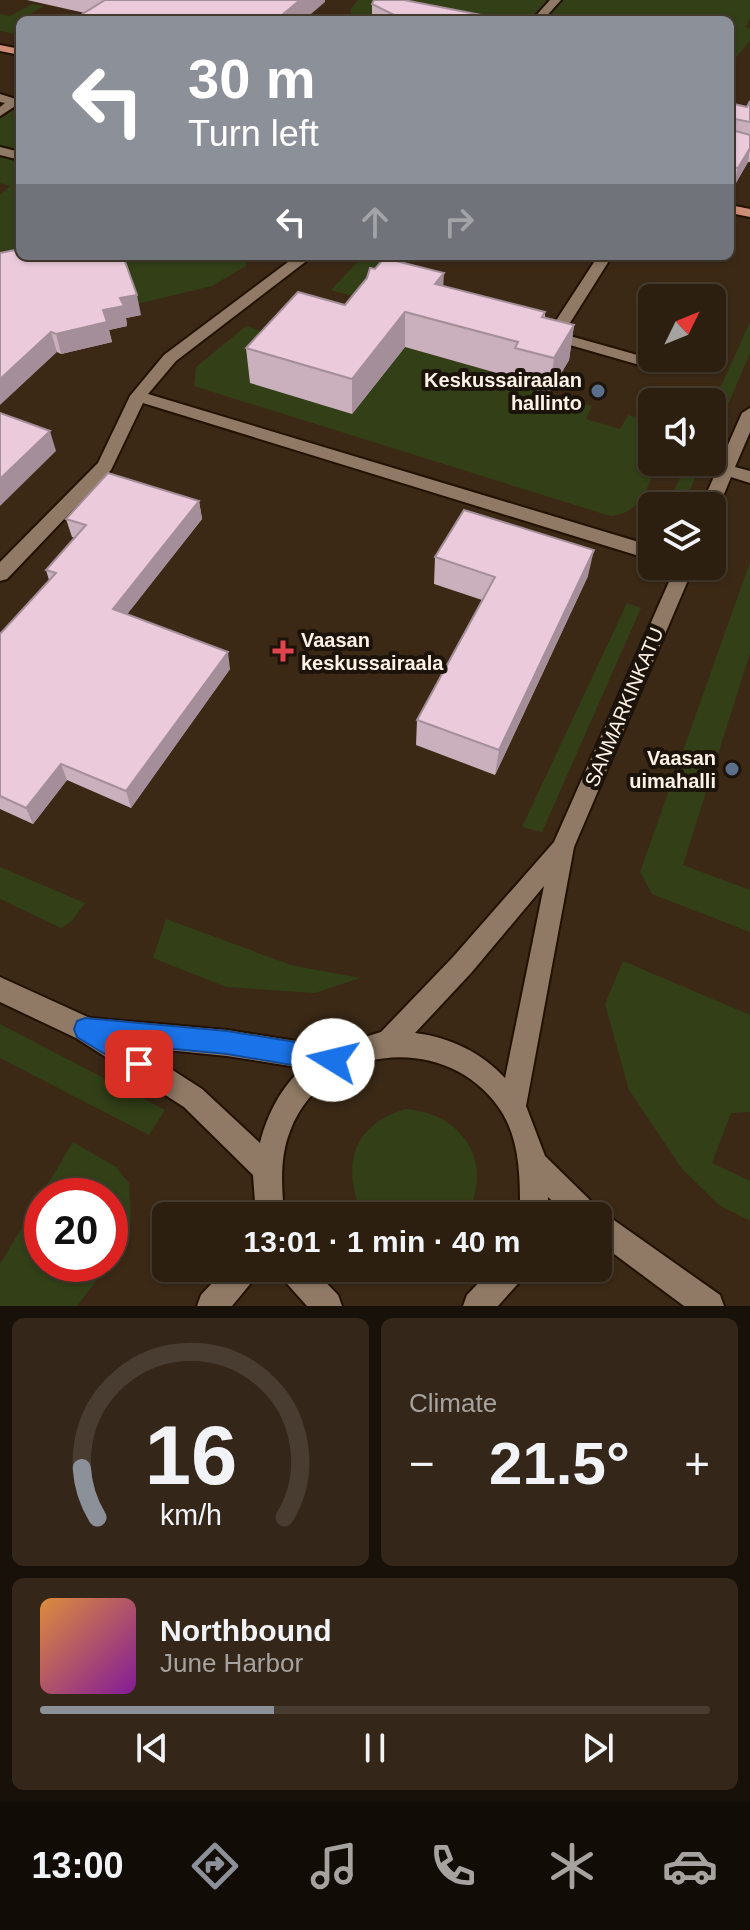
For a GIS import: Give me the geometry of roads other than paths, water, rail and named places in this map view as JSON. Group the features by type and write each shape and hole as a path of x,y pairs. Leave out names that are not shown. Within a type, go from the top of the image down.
{"street":[{"path":"541,16 556,0"},
{"path":"0,98 15,102 0,112"},
{"path":"0,574 105,466 138,396 170,358 300,260"},
{"path":"602,260 554,336 638,360"},
{"path":"138,396 638,549"},
{"path":"726,468 750,413"},
{"path":"726,470 750,477"},
{"name":"SANMARKINKATU","path":"513,1106 563,847 679,580"},
{"name":"SANMARKINKATU","path":"389,1042 462,965 563,847"},
{"path":"0,989 85,1029 193,1098 267,1169"},
{"path":"85,1029 227,1043 333,1060"},
{"path":"269,1202 267,1169 278,1125 301,1087 333,1060 389,1042 435,1048 479,1069 513,1106 534,1165 534,1202"},
{"path":"534,1165 574,1202"},
{"path":"612,1234 709,1306"},
{"path":"212,1306 233,1282"},
{"path":"305,1282 327,1306"},
{"path":"478,1306 500,1282"}],"place":[{"name":"Keskussairaalan hallinto","path":"598,391"},
{"name":"Vaasan keskussairaala","path":"283,651"},
{"name":"Vaasan uimahalli","path":"732,769"}]}
